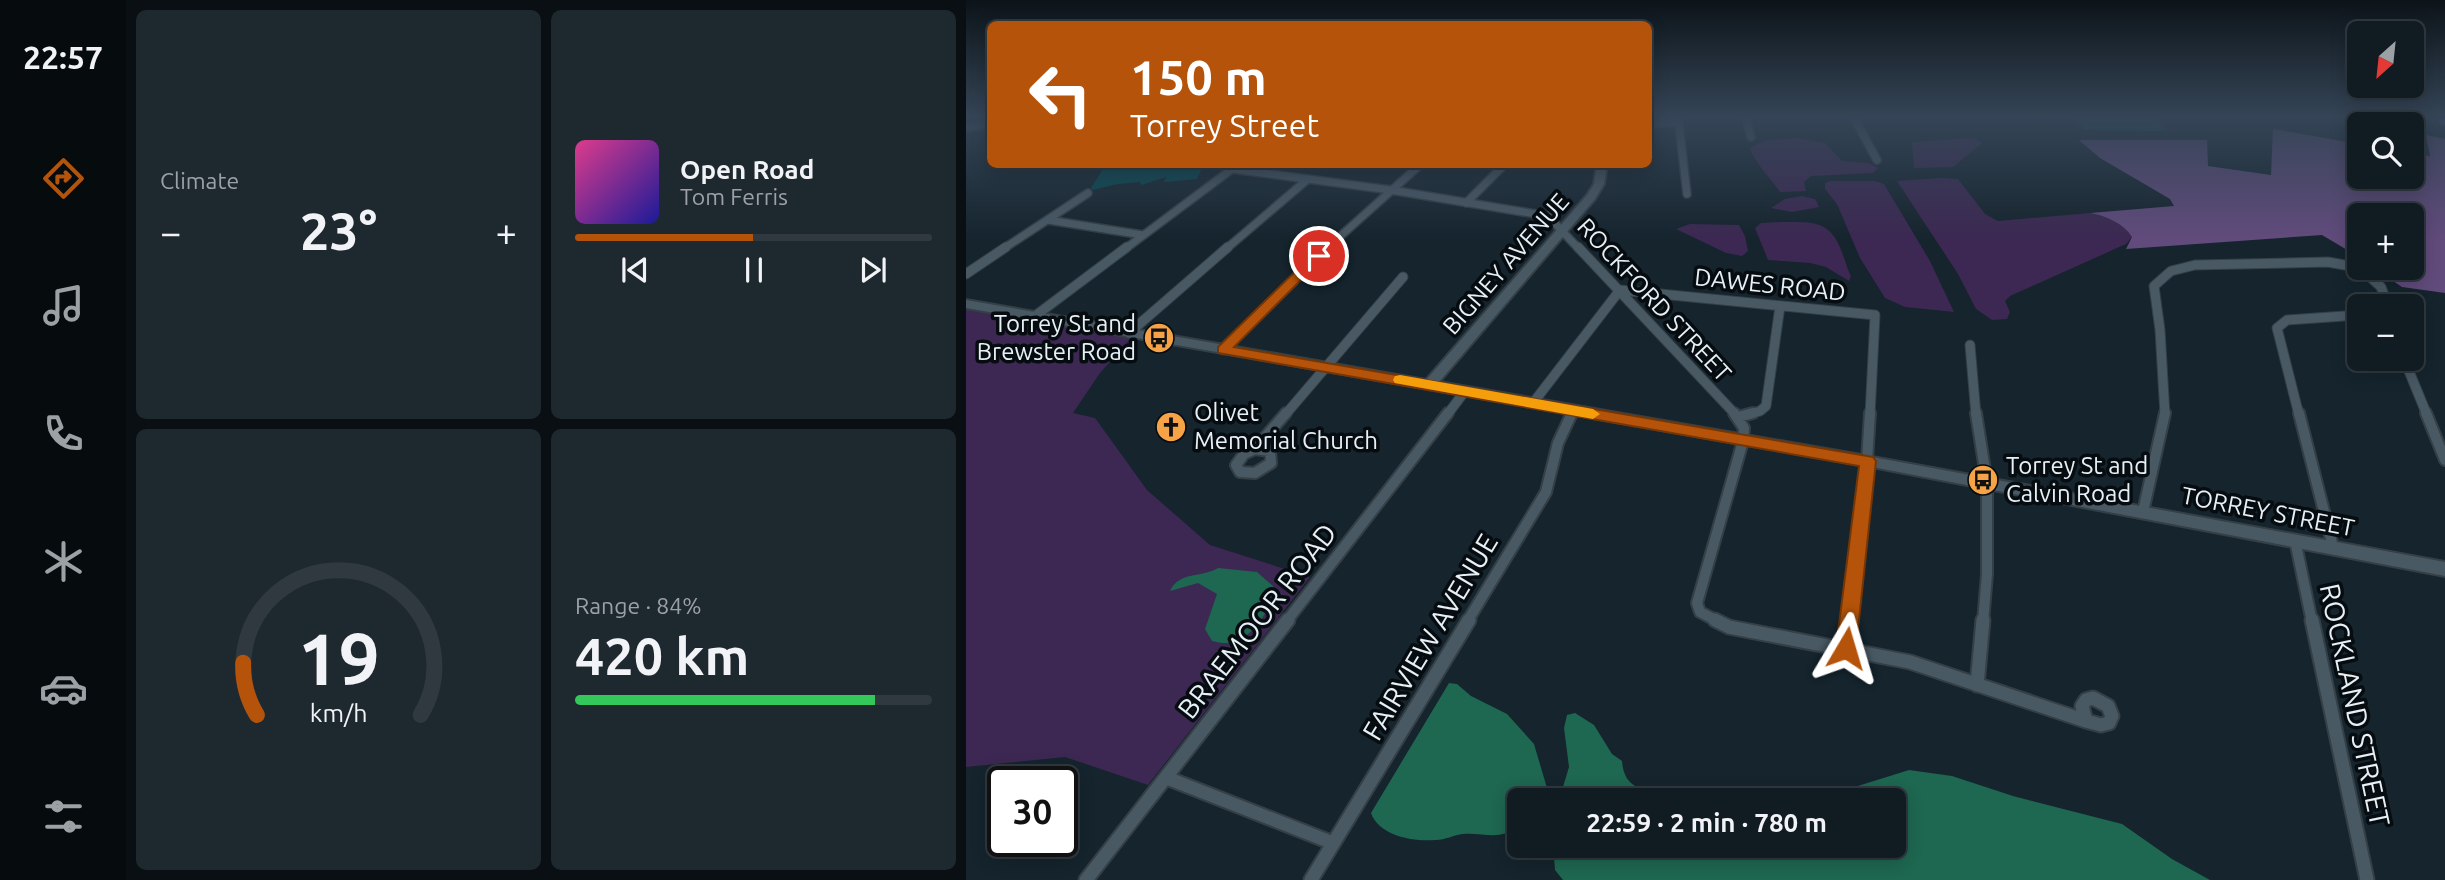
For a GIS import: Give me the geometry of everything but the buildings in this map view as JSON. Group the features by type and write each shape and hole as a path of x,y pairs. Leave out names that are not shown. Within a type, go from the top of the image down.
{"main road":[{"name":"BIGNEY AVENUE","path":"1429,384 1595,191 1601,168"},
{"name":"TORREY STREET","path":"966,304 1867,461 2445,569"}],"street":[{"path":"1683,157 1687,194"},
{"path":"1223,350 1348,228 1416,168"},
{"path":"1466,203 1501,168"},
{"name":"ROCKFORD STREET","path":"1143,235 1232,169 1543,214 1554,221 1738,417"},
{"path":"1129,332 1308,179"},
{"path":"966,274 1088,193"},
{"path":"1048,220 1143,235"},
{"path":"1035,316 1143,235"},
{"path":"2143,512 2165,416 2160,330 2154,286 2160,277 2183,267 2295,259 2316,260 2347,266 2365,275 2379,286 2383,294"},
{"path":"1255,449 1403,277"},
{"path":"1533,404 1620,290"},
{"name":"DAWES ROAD","path":"1620,290 1875,315 1867,461"},
{"path":"1780,306 1766,406 1760,411 1738,417 1744,429 1743,441 1698,596 1698,609 1708,618 1729,627 1910,662 2086,721"},
{"path":"2333,547 2277,328 2287,320 2347,316"},
{"path":"1970,345 1978,439 1987,483 1987,574 1977,685"},
{"path":"2409,371 2445,460"},
{"name":"BRAEMOOR ROAD","path":"1086,880 1465,391"},
{"name":"FAIRVIEW AVENUE","path":"1311,880 1546,492 1558,443 1573,411"},
{"path":"1846,648 1867,461"},
{"name":"ROCKLAND STREET","path":"2295,540 2367,880"},
{"path":"1167,778 1333,843"}],"shaded area":[{"path":"1754,157 1838,157 1842,161 1868,163 1878,168 1873,173 1811,176 1804,182 1806,191 1780,192"},
{"path":"1913,157 1965,157 1953,167 1914,168"},
{"path":"2099,157 2208,157 2208,166 2271,175 2272,157 2347,157 2347,189 2424,189 2424,157 2445,157 2445,293 2402,287 2392,280 2424,280 2424,203 2347,203 2347,250 2322,235 2126,249 2132,237 2124,228 2114,221 2090,213 2174,206 2170,199"},
{"path":"1958,179 1985,214 1998,221 2090,213 2114,221 2132,237 2126,244 2010,296 2005,301 2010,312 2007,319 1992,320 1976,309 1958,274 1897,181"},
{"path":"1875,181 1884,184 1930,261 1954,312 1905,307 1885,298 1860,258 1837,204 1825,189 1825,183"},
{"path":"1802,196 1815,199 1819,207 1792,212 1771,208 1785,199"},
{"path":"1761,223 1813,223 1827,229 1838,244 1851,276 1849,281 1826,267 1768,260 1755,228"},
{"path":"1690,224 1739,225 1748,251 1742,256 1726,253 1676,229"},
{"path":"966,309 1131,338 1100,373 1073,413 1095,418 1147,490 1210,545 1310,577 1148,785 1065,757 966,767"},
{"path":"1218,568 1257,572 1273,586 1267,611 1248,634 1231,643 1212,641 1205,629 1217,594 1198,583 1170,591 1179,580"},
{"path":"1449,683 1457,684 1471,696 1507,714 1534,744 1547,788 1507,788 1507,832 1499,835 1463,834 1427,840 1407,838 1381,827 1371,813"},
{"path":"1575,713 1594,725 1612,754 1622,761 1625,774 1631,783 1639,788 1563,788 1569,767 1564,728 1567,715"},
{"path":"1909,770 1952,776 2013,796 2122,824 2172,859 2210,880 1563,880 1555,870 1554,858 1906,858 1906,788 1851,788"}],"slow traffic":[{"path":"1400,380 1593,414"}],"place":[{"name":"Torrey St and Brewster Road","path":"1159,338"},
{"name":"Olivet Memorial Church","path":"1171,427"},
{"name":"Torrey St and Calvin Road","path":"1983,480"}],"route":[{"path":"1319,256 1223,350 1867,461 1846,648"}]}
